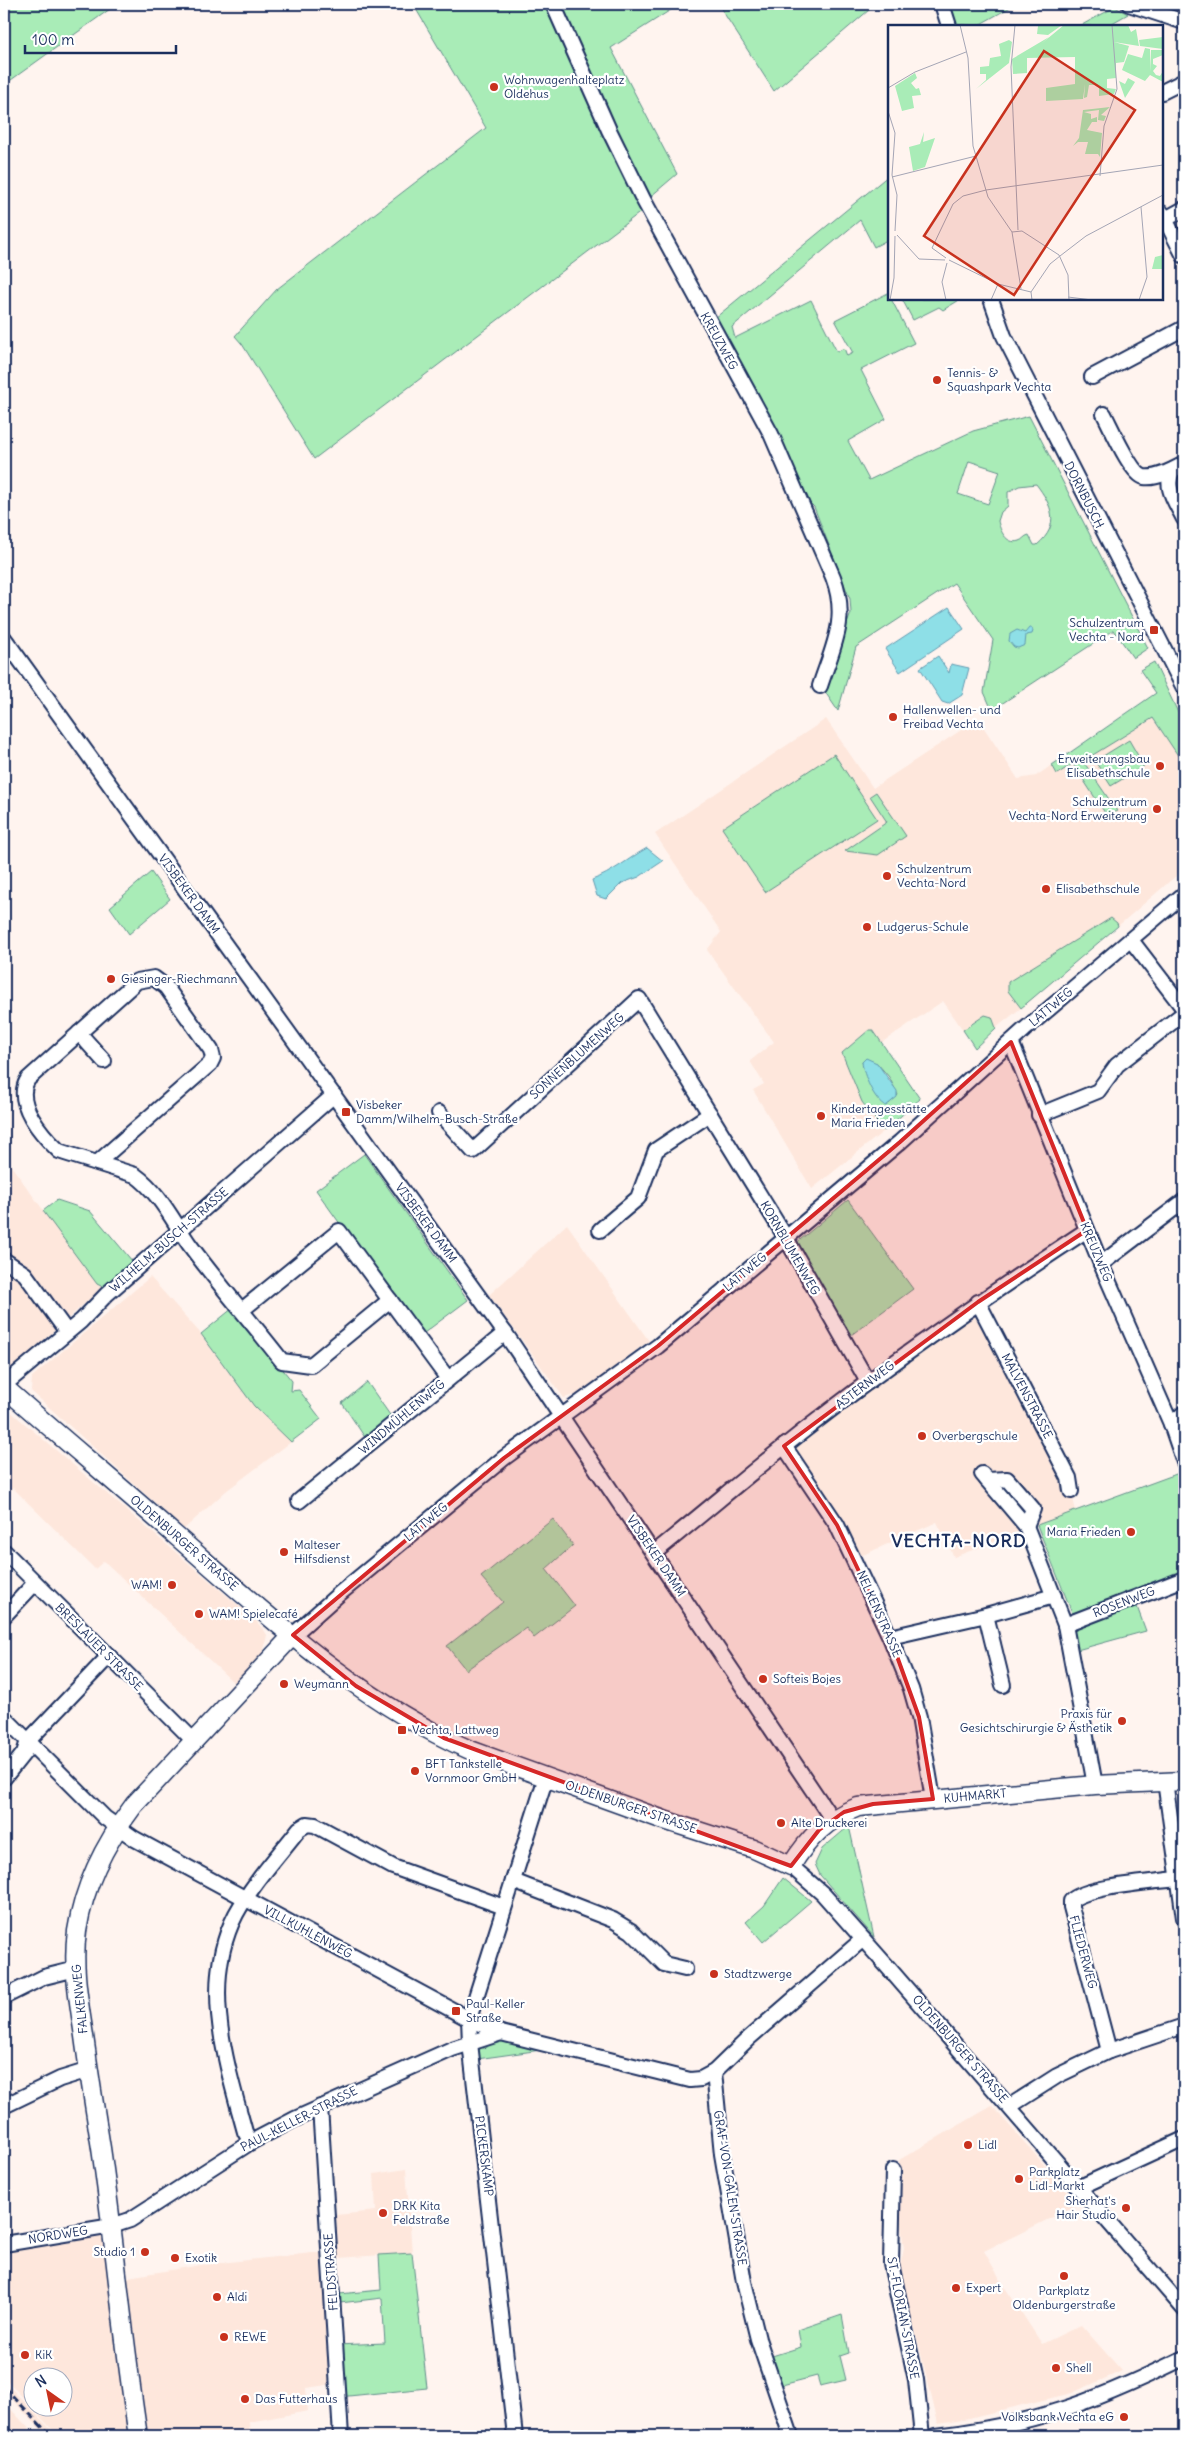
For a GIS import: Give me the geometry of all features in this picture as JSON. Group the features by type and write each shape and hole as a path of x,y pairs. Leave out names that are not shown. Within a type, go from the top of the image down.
{"main road":[{"name":"OLDENBURGER STRASSE","path":"4,1386 293,1635 356,1686 419,1725 470,1750 664,1820 754,1849 791,1866"},
{"name":"FALKENWEG","path":"138,2436 118,2294 112,2226 76,1969 77,1932 90,1881 118,1827 134,1805 195,1742 293,1635"},
{"name":"KUHMARKT","path":"791,1866 807,1841 832,1819 858,1807 872,1804 1095,1785 1184,1781"}],"street":[{"name":"KREUZWEG","path":"553,4 609,130 643,199 771,434 834,577 840,595 842,616 820,686"},
{"path":"942,4 948,25"},
{"path":"1129,4 1184,22"},
{"path":"1163,92 1184,81"},
{"path":"1184,209 1163,218 1184,256"},
{"name":"DORNBUSCH","path":"991,300 1004,336 1184,688"},
{"path":"1092,377 1184,328"},
{"path":"1104,414 1133,469 1141,476 1152,477 1179,467"},
{"path":"1179,467 1168,478 1168,487 1184,519"},
{"name":"VISBEKER DAMM","path":"4,638 505,1332 832,1819"},
{"name":"LATTWEG","path":"293,1635 339,1594 482,1476 562,1415 633,1366 896,1146 1011,1042 1184,894"},
{"path":"1039,1115 1098,1091 1117,1065 1184,1011 1131,940"},
{"path":"97,1164 210,1064 213,1058 211,1050 166,987 154,978 137,981 28,1079 24,1085 25,1104 59,1151 97,1164 135,1175 142,1180 181,1229 188,1243 282,1361 311,1365 390,1300"},
{"name":"SONNENBLUMENWEG","path":"438,1112 473,1151 639,999 670,1048"},
{"path":"79,1033 104,1061"},
{"name":"KREUZWEG","path":"1011,1042 1101,1264 1171,1424 1184,1462"},
{"name":"KORNBLUMENWEG","path":"670,1048 786,1238 868,1382"},
{"name":"WILHELM-BUSCH-STRASSE","path":"4,1386 68,1332 181,1229 334,1096"},
{"path":"600,1230 638,1198 656,1150 710,1114"},
{"path":"1101,1264 1184,1201"},
{"name":"ASTERNWEG","path":"654,1553 784,1446 868,1382 978,1302 1087,1230"},
{"path":"242,1310 339,1231 448,1379"},
{"path":"4,1260 25,1274 68,1332"},
{"name":"MALVENSTRASSE","path":"978,1302 1069,1478 1071,1491"},
{"name":"WINDMÜHLENWEG","path":"299,1502 505,1332"},
{"path":"1171,1424 1184,1413"},
{"name":"NELKENSTRASSE","path":"784,1446 837,1525 890,1637 911,1689 919,1716 933,1800"},
{"path":"984,1477 1026,1526 1065,1625 1095,1785"},
{"name":"BRESLAUER STRASSE","path":"4,1551 195,1742"},
{"name":"ROSENWEG","path":"1065,1625 1184,1579"},
{"path":"4,1616 35,1583"},
{"path":"890,1637 986,1615 1054,1596"},
{"path":"986,1615 1002,1685"},
{"path":"4,1778 24,1753 28,1741 109,1656"},
{"name":"VILLKUHLENWEG","path":"4,1717 105,1818 135,1840 470,2019 500,2033 690,2080 701,2079 714,2072"},
{"name":"PICKERSKAMP","path":"515,2436 470,2043 470,2019 546,1777"},
{"path":"1164,1781 1184,1918"},
{"path":"251,2142 245,2132 225,2056 219,2015 218,1982 225,1943 236,1916 246,1898 299,1829 307,1824 315,1825 393,1867 504,1907"},
{"name":"OLDENBURGER STRASSE","path":"791,1866 823,1894 863,1939 1010,2106 1184,2309"},
{"name":"FLIEDERWEG","path":"1109,2050 1071,1901 1076,1896 1111,1888 1178,1879"},
{"path":"513,1881 613,1920 631,1931 664,1964 685,1969"},
{"path":"714,2072 749,2038 863,1939"},
{"path":"4,1997 44,1977 76,1969"},
{"path":"1010,2106 1057,2076 1109,2050 1184,2026"},
{"path":"470,2043 500,2033"},
{"name":"PAUL-KELLER-STRASSE","path":"112,2226 130,2220 251,2142 320,2107 452,2049 470,2043"},
{"path":"4,2106 60,2080 89,2070"},
{"name":"GRAF-VON-GALEN-STRASSE","path":"714,2072 723,2157 744,2282 758,2339 792,2436"},
{"name":"FELDSTRASSE","path":"320,2107 341,2436"},
{"path":"1080,2187 1184,2139"},
{"name":"ST.-FLORIAN-STRASSE","path":"893,2170 891,2264 916,2380 922,2436"},
{"name":"NORDWEG","path":"4,2244 112,2226"},
{"path":"936,2436 972,2434 1056,2412 1142,2378 1184,2358"}],"highlighted area":[{"path":"1011,1042 1087,1230 978,1302 784,1446 837,1525 890,1637 919,1717 933,1799 873,1804 844,1812 819,1830 791,1866 444,1738 356,1686 293,1635 504,1458 658,1346 900,1142"}],"shaded area":[{"name":"Schulzentrum Vechta-Nord","path":"1153,718 1179,757 1184,756 1184,869 1118,926 1117,923 1008,991 1021,1008 996,1028 992,1017 985,1015 963,1030 943,1001 881,1043 873,1030 869,1030 842,1053 862,1102 884,1131 812,1189 753,1090 764,1084 750,1061 774,1042 707,950 721,932 655,834 826,719 873,788 978,719 1018,779 1036,776 1052,765 1057,774 1073,764 1107,816 1117,810 1083,761"},
{"path":"4,1156 97,1284 103,1287 16,1365 4,1384"},
{"path":"567,1224 649,1341 578,1394 564,1398 489,1295"},
{"path":"150,1277 201,1334 254,1406 291,1442 226,1491 184,1529 31,1391 32,1377"},
{"name":"Overbergschule","path":"978,1302 1071,1491 1076,1511 954,1557 937,1522 854,1559 784,1446"},
{"path":"4,1406 253,1618 264,1630 267,1635 263,1653 234,1683 104,1561 95,1569 13,1488 4,1498"},
{"path":"992,2106 1079,2204 984,2251 1042,2344 1081,2325 1122,2371 1072,2393 969,2418 938,2423 914,2326 898,2274 904,2249 900,2218 899,2160"},
{"name":"DRK Kita Feldstraße","path":"406,2169 412,2253 338,2258 336,2215 376,2211 374,2174"},
{"path":"105,2233 110,2272 128,2277 201,2265 325,2253 334,2384 306,2388 308,2411 249,2422 250,2436 58,2436 41,2418 72,2418 72,2368 22,2368 22,2397 4,2377 4,2249"},
{"path":"4,2381 22,2400 22,2410 4,2391"},
{"path":"4,2402 36,2436 4,2436"},
{"path":"30,2418 40,2418 57,2436 47,2436"}],"green space":[{"path":"4,4 117,4 4,85"},
{"path":"413,4 680,4 611,48 677,174 650,197 581,54 642,211 314,459 242,344 235,336 277,289 486,128"},
{"path":"718,4 876,4 774,91"},
{"path":"950,4 1016,4 979,25 955,24"},
{"path":"1115,7 1128,14 1109,25 1082,25"},
{"path":"888,176 888,240 874,247 860,220 732,327 735,338 811,300 837,352 844,348 847,356 853,353 835,320 888,293 888,300 892,300 914,343 861,370 886,419 848,441 869,480 973,431 1029,416 1148,648 1133,658 1114,630 992,710 984,692 993,640 954,583 856,647 838,711 823,689 851,613 850,599 814,507 808,501 774,428 715,318","holes":["969,461 1000,471 988,504 958,494","1036,484 1042,492 1052,515 1049,530 1045,537 1037,545 1034,545 1029,535 1022,540 1014,542 1007,539 998,521 1001,512 1008,506 1008,492 1019,486"]},
{"path":"903,300 959,300 943,310 939,307 913,320"},
{"path":"1154,662 1184,725 1184,756 1179,757 1153,718 1083,761 1117,811 1107,816 1073,764 1057,774 1052,765 1156,693 1140,670"},
{"path":"1129,740 1144,766 1111,786 1095,761"},
{"path":"834,754 877,819 765,892 722,828"},
{"path":"876,792 906,836 878,855 845,851 887,822 870,796"},
{"path":"151,872 170,899 129,934 110,907"},
{"path":"1111,918 1118,926 1021,1008 1008,991 1008,982"},
{"path":"985,1015 992,1017 996,1028 975,1048 963,1030"},
{"path":"869,1030 873,1030 920,1099 884,1131 862,1102 842,1053","holes":["862,1062 877,1063 889,1077 898,1095 889,1104 869,1083"]},
{"path":"364,1154 468,1300 420,1336 316,1190"},
{"path":"57,1200 90,1211 133,1262 103,1287 97,1284 43,1211"},
{"path":"848,1200 913,1289 847,1338 795,1244"},
{"path":"233,1308 292,1381 291,1391 299,1390 321,1419 291,1442 254,1406 201,1334"},
{"path":"367,1382 392,1418 366,1439 342,1403"},
{"path":"1179,1473 1184,1490 1184,1573 1073,1615 1037,1525"},
{"path":"553,1519 573,1545 546,1569 575,1606 534,1638 526,1628 466,1670 447,1646 503,1602 481,1577"},
{"path":"1136,1604 1146,1631 1077,1650 1071,1628"},
{"path":"849,1826 874,1937 820,1875 815,1864 822,1849"},
{"path":"783,1878 811,1901 763,1942 746,1922 764,1906"},
{"path":"504,2040 548,2049 477,2059 479,2049 485,2043"},
{"path":"412,2253 427,2388 339,2397 336,2345 385,2343 382,2298 340,2303 339,2294 381,2290 379,2255"},
{"path":"842,2315 849,2353 840,2356 846,2380 820,2386 817,2376 782,2385 772,2356 801,2347 798,2330"}],"water":[{"path":"949,607 964,629 900,672 885,649"},
{"path":"1029,628 1032,628 1033,631 1032,634 1026,635 1025,645 1018,648 1014,647 1009,641 1010,634 1017,630 1025,633"},
{"path":"938,656 949,673 951,664 969,668 962,695 948,704 942,702 920,668"},
{"path":"647,848 663,861 639,877 622,883 606,899 597,896 592,880"},
{"path":"866,1058 877,1063 897,1091 897,1097 886,1106 873,1093 864,1073 862,1062"}],"railway":[{"path":"4,2387 51,2436"}],"place":[{"name":"Wohnwagenhalteplatz Oldehus","path":"494,87"},
{"name":"Tennis- & Squashpark Vechta","path":"937,380"},
{"name":"Schulzentrum Vechta - Nord","path":"1154,630"},
{"name":"Hallenwellen- und Freibad Vechta","path":"893,717"},
{"name":"Erweiterungsbau Elisabethschule","path":"1160,766"},
{"name":"Schulzentrum Vechta-Nord Erweiterung","path":"1157,809"},
{"name":"Schulzentrum Vechta-Nord","path":"887,876"},
{"name":"Elisabethschule","path":"1046,889"},
{"name":"Ludgerus-Schule","path":"867,927"},
{"name":"Giesinger-Riechmann","path":"111,979"},
{"name":"Visbeker Damm/Wilhelm-Busch-Straße","path":"346,1112"},
{"name":"Kindertagesstätte Maria Frieden","path":"821,1116"},
{"name":"Overbergschule","path":"922,1436"},
{"name":"Maria Frieden","path":"1131,1532"},
{"name":"Malteser Hilfsdienst","path":"284,1552"},
{"name":"WAM!","path":"172,1585"},
{"name":"WAM! Spielecafé","path":"199,1614"},
{"name":"Softeis Bojes","path":"763,1679"},
{"name":"Weymann","path":"284,1684"},
{"name":"Praxis für Gesichtschirurgie & Ästhetik","path":"1122,1721"},
{"name":"Vechta, Lattweg","path":"402,1730"},
{"name":"BFT Tankstelle Vornmoor GmbH","path":"415,1771"},
{"name":"Alte Druckerei","path":"781,1823"},
{"name":"Stadtzwerge","path":"714,1974"},
{"name":"Paul-Keller Straße","path":"456,2011"},
{"name":"Lidl","path":"968,2145"},
{"name":"Parkplatz Lidl-Markt","path":"1019,2179"},
{"name":"Sherhat's Hair Studio","path":"1126,2208"},
{"name":"DRK Kita Feldstraße","path":"383,2213"},
{"name":"Studio 1","path":"145,2252"},
{"name":"Exotik","path":"175,2258"},
{"name":"Parkplatz Oldenburgerstraße","path":"1064,2276"},
{"name":"Expert","path":"956,2288"},
{"name":"Aldi","path":"217,2297"},
{"name":"REWE","path":"224,2337"},
{"name":"KiK","path":"25,2355"},
{"name":"Shell","path":"1056,2368"},
{"name":"Das Futterhaus","path":"245,2399"},
{"name":"Volksbank Vechta eG","path":"1124,2417"}],"district":[{"name":"VECHTA-NORD","path":"959,1541"}]}
